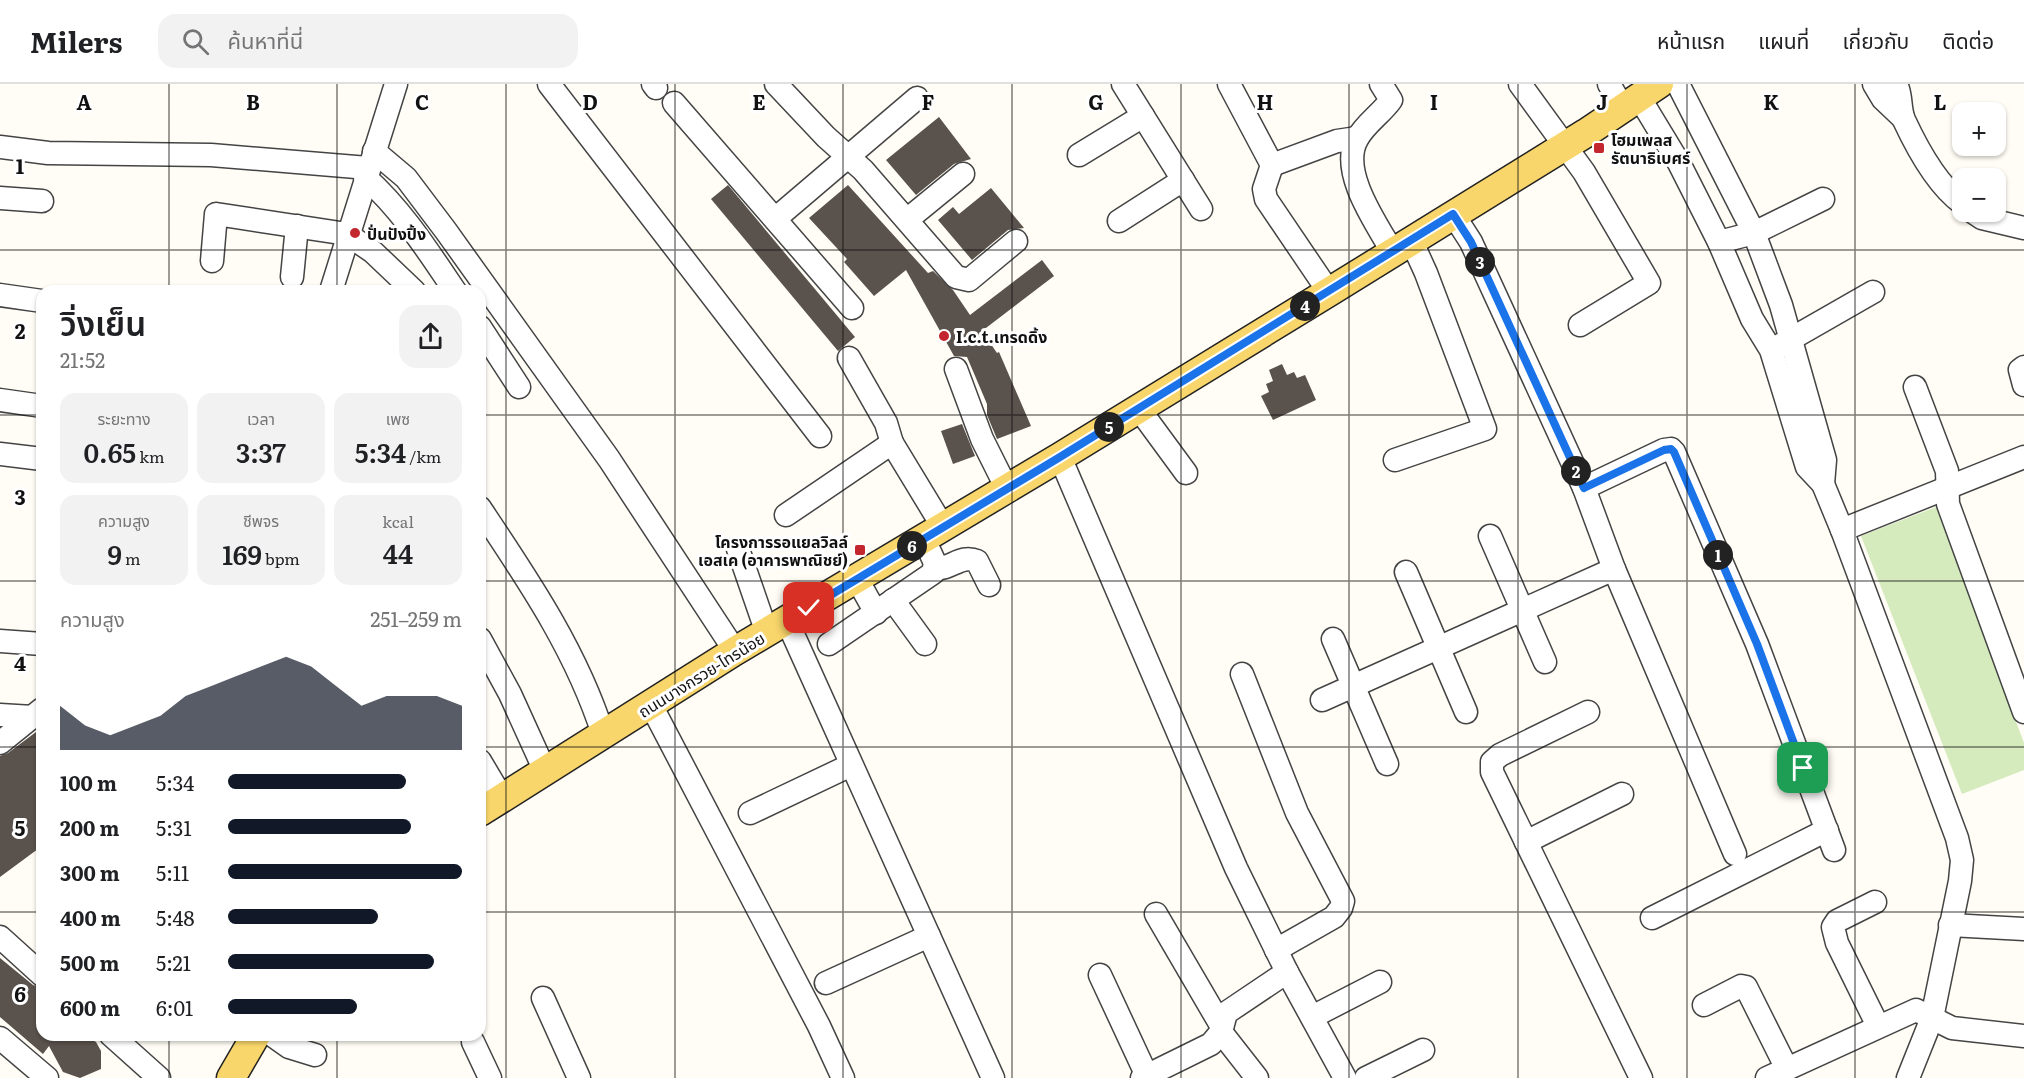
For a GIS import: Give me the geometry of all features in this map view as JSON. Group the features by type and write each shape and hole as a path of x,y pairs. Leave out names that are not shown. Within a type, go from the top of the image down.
{"main road":[{"name":"ถนนบางกรวย-ไทรน้อย","path":"491,805 735,651 1060,457 1564,146 1633,93"},
{"path":"233,1077 253,1041"}],"street":[{"path":"333,285 396,84"},
{"path":"549,84 820,436"},
{"path":"1123,84 1201,209"},
{"path":"1229,84 1272,165 1264,189 1266,199 1329,292"},
{"path":"1381,84 1391,100 1353,147 1353,172 1362,199 1426,273 1485,429 1395,460"},
{"path":"1520,84 1584,172 1649,283 1580,324"},
{"path":"1678,84 1754,233 1781,305 1780,346 1807,466 1823,484 1842,530 1957,837 1962,860 1932,1018 1908,1078"},
{"path":"1874,84 1883,99 1903,118 1948,193 1952,196"},
{"path":"1896,84 1903,118"},
{"path":"786,88 908,219 956,277 969,280 1017,241"},
{"path":"1633,93 1679,163 1719,242 1752,319 1780,346"},
{"path":"776,219 917,98"},
{"path":"674,103 852,308"},
{"path":"1079,155 1143,116"},
{"path":"1272,165 1337,141 1358,138"},
{"path":"0,147 48,153 211,155 369,165 405,178 485,285"},
{"path":"369,165 384,194 451,285"},
{"path":"908,219 963,174"},
{"path":"1119,221 1183,180"},
{"path":"0,198 42,201"},
{"path":"1719,242 1754,233 1823,199"},
{"path":"212,261 216,214 347,234 373,252 408,285"},
{"path":"1453,214 1471,242 1584,488 1614,570 1735,854"},
{"path":"1999,222 2024,228"},
{"path":"292,277 297,226"},
{"path":"486,287 609,459 735,651"},
{"path":"1780,346 1873,292"},
{"path":"0,295 36,300"},
{"path":"486,336 519,387"},
{"path":"829,644 933,573 935,568 933,533 892,443 886,423 849,357"},
{"path":"2024,368 2020,370 2024,385"},
{"path":"956,369 982,439 1007,489"},
{"path":"1915,387 1947,471 1948,504 2024,712"},
{"path":"0,400 36,405"},
{"path":"1139,408 1186,473"},
{"path":"786,515 892,443"},
{"path":"1584,488 1664,450 1671,449 1674,452 1757,644 1830,840 1652,918"},
{"path":"0,454 36,458"},
{"path":"1060,457 1236,868 1287,972 1346,1078"},
{"path":"1842,530 2024,457"},
{"path":"486,517 552,618 588,690 603,734"},
{"path":"1490,536 1545,662"},
{"path":"738,549 851,765 993,1078"},
{"path":"935,568 943,569 966,558 972,559 977,561 989,585"},
{"path":"1322,700 1614,570"},
{"path":"1406,572 1466,712"},
{"path":"857,579 925,644"},
{"path":"1333,639 1387,764"},
{"path":"0,641 36,644"},
{"path":"486,650 510,694 545,771"},
{"path":"1242,674 1297,813 1342,901 1341,908 1334,917 1276,950"},
{"path":"651,705 819,1026 843,1078"},
{"path":"1588,712 1500,755 1492,762 1492,772 1641,1078"},
{"path":"0,715 36,713"},
{"path":"0,743 36,715"},
{"path":"750,813 851,765"},
{"path":"486,785 491,805"},
{"path":"1526,842 1623,794"},
{"path":"1875,902 1837,921 1833,927 1837,943 1878,1026"},
{"path":"1156,914 1221,1030 1257,1078"},
{"path":"1950,925 2024,929"},
{"path":"826,983 929,936"},
{"path":"0,938 36,970"},
{"path":"1100,975 1145,1077 1211,1044 1221,1030 1226,1013 1233,1006 1287,972"},
{"path":"1312,1017 1380,982"},
{"path":"1704,1005 1741,986 1746,987 1777,1073 1916,1010 1952,1028 2024,1036"},
{"path":"543,998 579,1078"},
{"path":"0,1038 47,1078"},
{"path":"118,1041 159,1078"},
{"path":"280,1041 289,1047 315,1055"},
{"path":"473,1042 490,1078"},
{"path":"1366,1078 1424,1050"}],"green space":[{"path":"1936,507 2024,743 2024,770 1962,794 1861,536"}],"building":[{"path":"939,117 971,159 954,164 916,195 886,160"},
{"path":"728,185 855,337 838,351 711,199"},
{"path":"848,185 928,273 933,271 953,290 970,315 1042,260 1054,276 982,331 997,353 999,352 1031,426 997,439 987,415 987,404 967,357 954,356 906,270 874,296 844,262 847,259 809,218"},
{"path":"991,188 1024,228 1008,230 972,260 938,220 953,207 959,214"},
{"path":"1282,364 1287,375 1294,372 1297,378 1305,375 1316,400 1273,420 1261,396 1269,392 1266,384 1273,381 1269,370"},
{"path":"962,424 975,456 953,464 941,431"},
{"path":"36,732 36,850 0,877 0,756 8,753"},
{"path":"0,958 36,986 36,1041 94,1041 101,1051 101,1069 80,1078 63,1072 49,1046 43,1054 0,1017"}],"place":[{"name":"โฮมเพลส รัตนาธิเบศร์","path":"1599,148"},
{"name":"ปั่นปังปิ้ง","path":"355,233"},
{"name":"I.c.t.เทรดดิ้ง","path":"944,336"},
{"name":"โครงการรอแยลวิลล์ เอสเค (อาคารพาณิชย์)","path":"860,550"}],"route":[{"path":"809,608 1060,457 1453,214 1471,242 1584,488 1664,450 1671,449 1674,452 1757,644 1803,768"}]}
